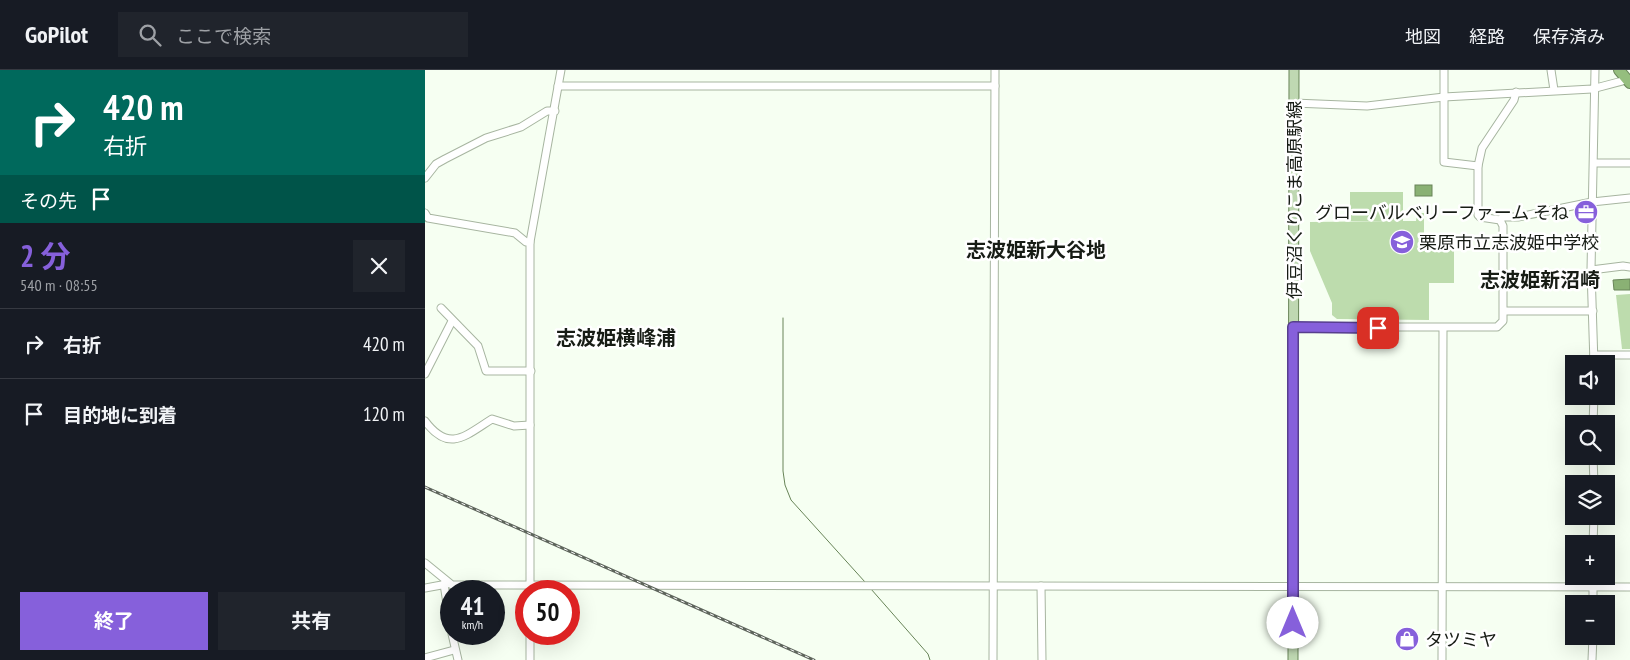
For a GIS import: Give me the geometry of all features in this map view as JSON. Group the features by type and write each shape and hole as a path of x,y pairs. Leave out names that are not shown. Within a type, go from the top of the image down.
{"highway":[{"path":"1619,70 1629,80"}],"main road":[{"name":"伊豆沼くりこま高原駅線","path":"1293,660 1294,70"}],"street":[{"path":"530,580 530,242 561,70"},
{"path":"993,660 995,70"},
{"path":"1444,70 1444,162 1478,166"},
{"path":"1551,70 1554,90"},
{"path":"1594,355 1591,270 1595,70"},
{"path":"1294,103 1367,106 1445,97 1595,88 1629,80"},
{"path":"558,86 995,86"},
{"path":"1516,92 1514,100 1482,148 1478,166 1478,215 1480,217 1500,220 1503,217 1519,217 1592,202 1630,198"},
{"path":"425,178 436,164 445,159 486,138 521,127 547,111 555,111"},
{"path":"1594,164 1630,163"},
{"path":"425,213 428,218 510,232 526,242 530,242"},
{"path":"1293,327 1497,327 1503,321 1504,310 1503,226 1500,220"},
{"path":"1591,270 1623,266 1630,267"},
{"path":"441,308 479,346 487,371 531,371"},
{"path":"1504,310 1593,312"},
{"path":"425,374 452,321"},
{"path":"1443,328 1443,660"},
{"path":"1615,355 1630,355"},
{"path":"425,421 438,436 445,439 461,437 493,420 515,426 530,425"},
{"path":"425,563 447,580"},
{"path":"425,588 440,585"},
{"path":"580,588 849,585 1630,587"},
{"path":"1041,586 1042,660"},
{"path":"1593,588 1593,595"},
{"path":"453,645 458,660"},
{"path":"530,645 530,660"},
{"path":"1592,660 1593,645"},
{"path":"425,658 454,650"}],"shaded area":[{"path":"1415,185 1432,185 1432,196 1415,196"},
{"path":"1350,192 1403,192 1403,221 1416,221 1417,213 1424,213 1424,248 1454,248 1454,283 1429,283 1429,320 1337,319 1332,315 1332,303 1310,251 1310,222 1400,221 1350,221"},
{"path":"1630,279 1630,290 1614,290 1613,280"},
{"path":"1630,294 1630,349 1622,349 1616,295"}],"waterway":[{"path":"783,318 783,471 785,485 791,500 865,582"},
{"path":"871,589 928,654 930,660"}],"railway":[{"path":"425,487 814,660"}],"place":[{"name":"グローバルベリーファーム そね","path":"1586,212"},
{"name":"栗原市立志波姫中学校","path":"1402,242"},
{"name":"タツミヤ","path":"1407,639"}],"district":[{"name":"志波姫新大谷地","path":"1036,250"},
{"name":"志波姫新沼崎","path":"1540,280"},
{"name":"志波姫横峰浦","path":"616,338"}],"route":[{"path":"1293,623 1293,327 1378,328"}]}
